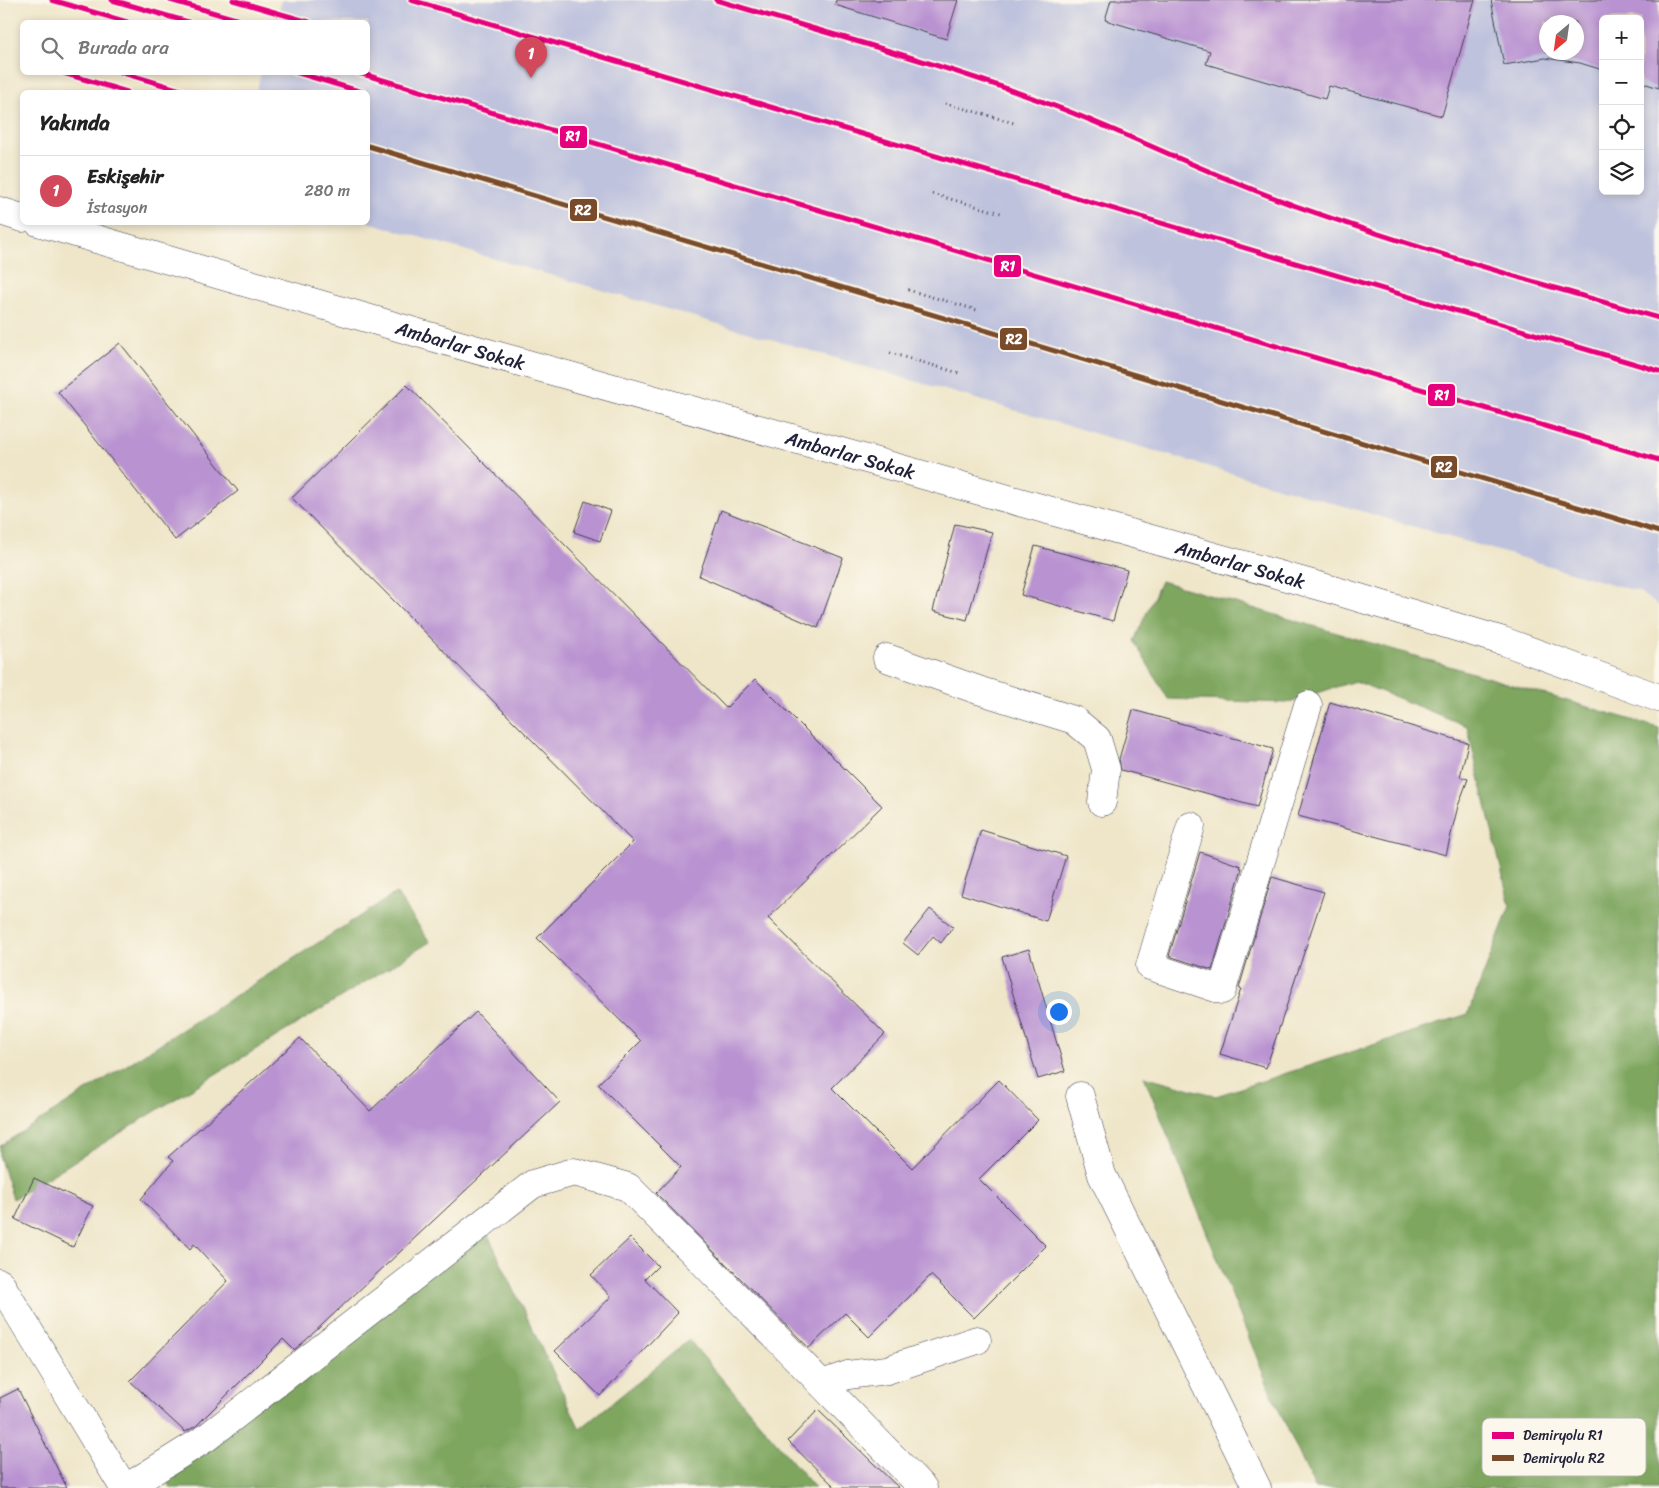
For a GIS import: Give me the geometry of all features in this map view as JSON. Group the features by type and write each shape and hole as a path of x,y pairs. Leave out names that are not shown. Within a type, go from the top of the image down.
{"street":[{"path":"0,211 20,217"},
{"name":"Ambarlar Sokak","path":"48,225 456,344 1342,593 1503,641 1659,698"},
{"path":"887,658 981,691 1074,720 1097,739 1106,769 1102,802"},
{"path":"1191,826 1150,966 1222,990 1308,705"},
{"path":"1080,1096 1102,1175 1257,1488"},
{"path":"0,1283 125,1488 206,1438 534,1184 574,1172 628,1187 924,1488"},
{"path":"822,1384 848,1376 887,1370 977,1340"}],"path":[{"path":"945,104 1014,123"},
{"path":"932,194 1001,213"},
{"path":"908,290 977,310"},
{"path":"890,353 959,373"}],"shaded area":[{"path":"282,0 1659,0 1659,606 1639,592 370,223 370,90 257,90 260,75 370,75 370,20 276,20"}],"green space":[{"path":"1161,581 1659,728 1659,1488 1315,1488 1271,1393 1144,1076 1216,1096 1468,1014 1510,906 1467,726 1355,681 1286,703 1168,699 1134,641"},
{"path":"396,893 430,942 13,1199 0,1158 0,1146"},
{"path":"480,1218 580,1429 689,1340 815,1488 171,1488 158,1464"}],"building":[{"path":"836,0 958,0 946,39 835,5"},
{"path":"1111,0 1475,0 1442,116 1329,86 1325,99 1206,64 1210,51 1105,20"},
{"path":"1491,0 1659,0 1659,88 1644,83 1644,15 1599,15 1599,69 1580,63 1559,60 1584,60 1584,15 1539,15 1539,59 1504,65"},
{"path":"120,343 238,491 175,540 58,392"},
{"path":"407,385 726,708 755,679 882,806 768,918 885,1034 832,1088 912,1168 999,1080 1038,1120 979,1179 1046,1246 974,1318 931,1275 869,1337 845,1313 809,1348 656,1193 681,1167 598,1084 641,1041 537,938 633,842 292,498"},
{"path":"585,501 611,511 600,541 574,532"},
{"path":"721,510 843,558 818,628 699,576"},
{"path":"955,524 992,532 967,620 933,611"},
{"path":"1035,546 1127,570 1113,621 1021,595"},
{"path":"1330,702 1468,743 1460,777 1468,779 1458,806 1446,855 1298,816"},
{"path":"1133,710 1273,749 1257,807 1121,770 1119,759"},
{"path":"981,830 1066,856 1046,921 961,894"},
{"path":"1200,852 1241,866 1240,868 1242,868 1212,970 1169,956"},
{"path":"1272,877 1324,892 1266,1068 1220,1054 1241,989 1239,988"},
{"path":"930,909 953,927 941,943 933,936 918,955 903,943"},
{"path":"1029,949 1065,1071 1038,1079 1002,957"},
{"path":"476,1012 560,1102 306,1340 294,1350 283,1339 196,1426 185,1432 130,1381 228,1281 194,1244 190,1249 141,1199 173,1161 168,1157 300,1038 370,1111"},
{"path":"34,1178 93,1206 73,1247 15,1219"},
{"path":"630,1238 658,1266 645,1279 678,1313 600,1396 555,1351 611,1297 591,1275"},
{"path":"18,1389 67,1488 0,1488 0,1398"},
{"path":"818,1410 899,1488 836,1488 788,1441"}],"rail line":[{"name":"R1","path":"52,0 120,20"},
{"name":"R1","path":"112,0 181,20"},
{"name":"R1","path":"170,0 239,20"},
{"name":"R1","path":"233,0 302,20"},
{"name":"R1","path":"411,0 1659,371"},
{"name":"R1","path":"716,0 892,52 1022,94 1296,206 1476,265 1659,318"},
{"name":"R1","path":"70,75 120,90"},
{"name":"R1","path":"130,75 180,90"},
{"name":"R1","path":"305,75 355,90"},
{"name":"R1","path":"366,75 1659,460"},
{"name":"R2","path":"370,147 1659,532"}],"place":[{"name":"Eskişehir","path":"531,78"}]}
